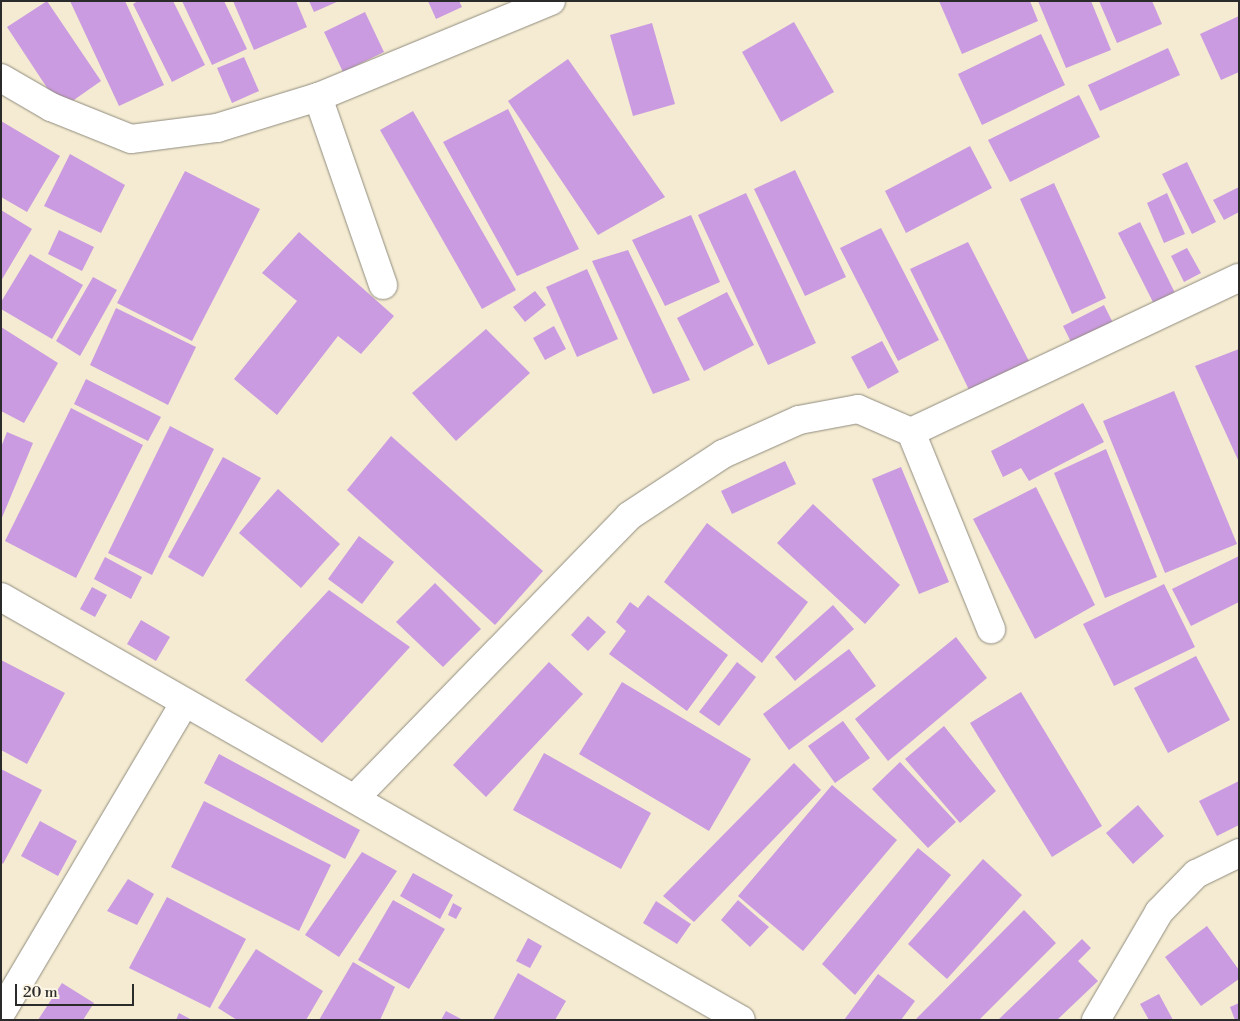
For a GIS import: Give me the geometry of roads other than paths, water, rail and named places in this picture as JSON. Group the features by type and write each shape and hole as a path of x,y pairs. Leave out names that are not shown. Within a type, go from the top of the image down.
{"street":[{"path":"1,78 51,108 131,139 217,128 318,97 551,1"},
{"path":"318,97 383,285"},
{"path":"911,432 1239,278"},
{"path":"356,797 629,516 723,454 799,420 858,409 911,432 991,629"},
{"path":"1,597 356,797 741,1020"},
{"path":"1,1013 185,702"},
{"path":"1096,1020 1159,912 1196,874 1239,853"}]}
